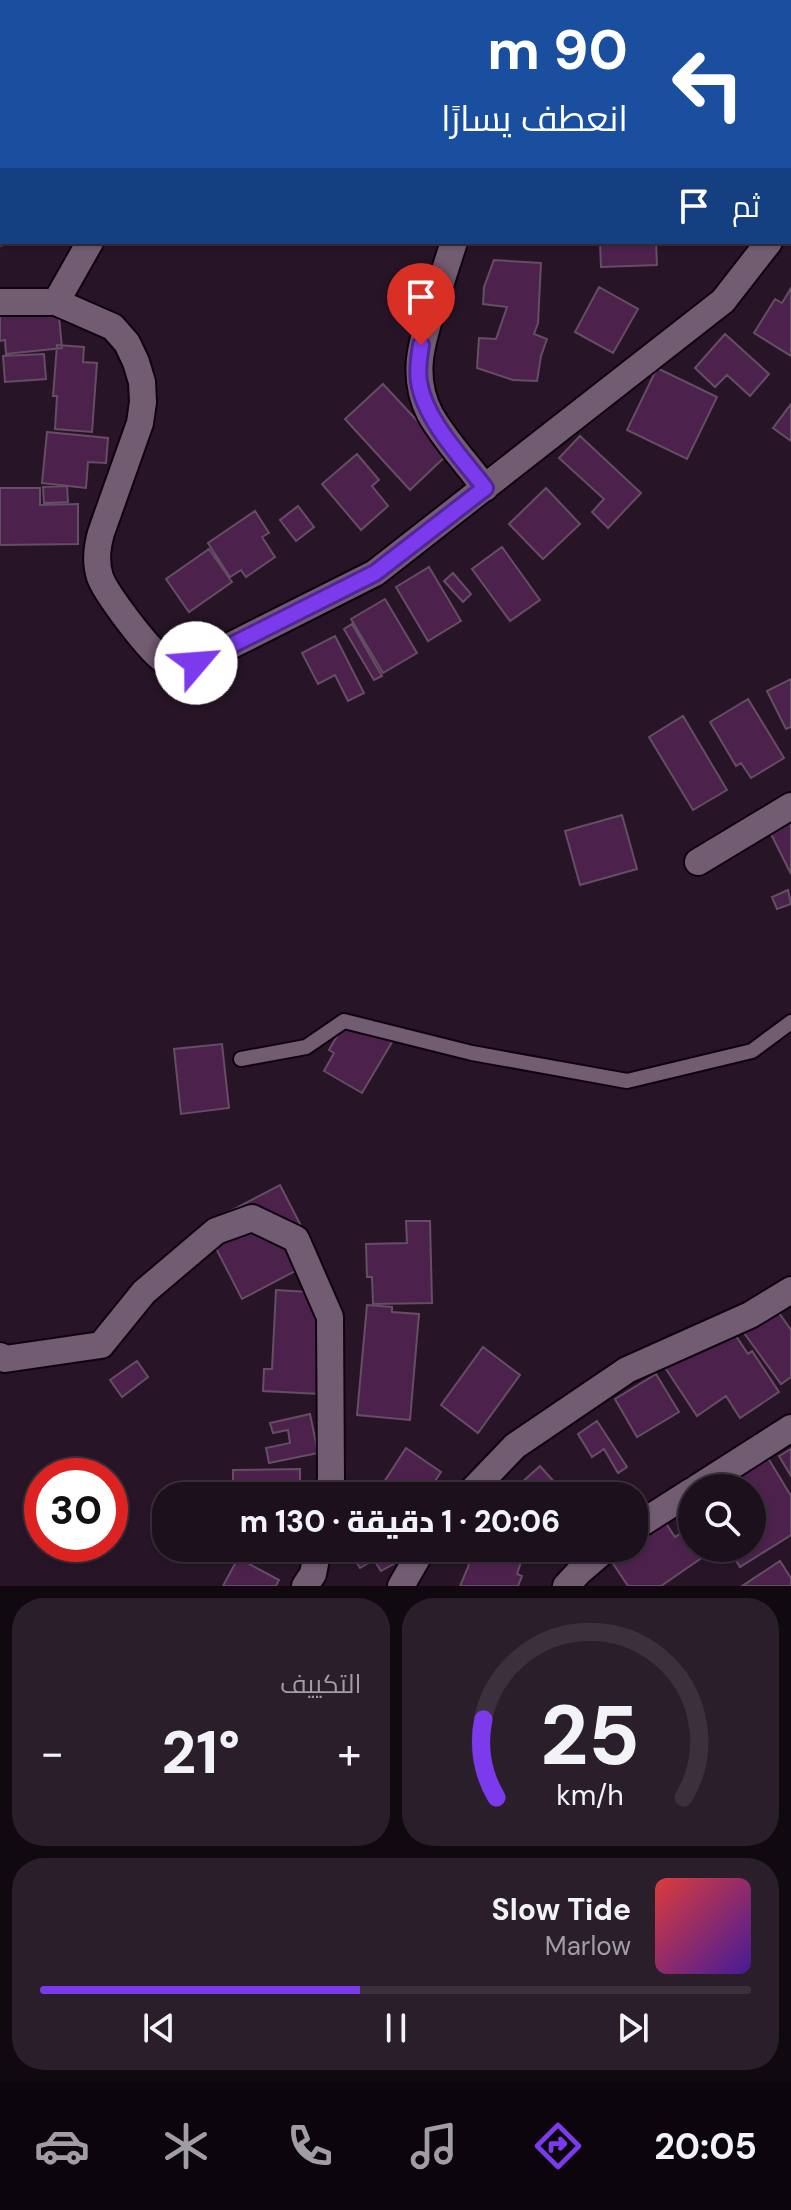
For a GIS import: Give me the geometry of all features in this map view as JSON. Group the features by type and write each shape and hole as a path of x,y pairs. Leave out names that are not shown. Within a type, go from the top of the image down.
{"street":[{"path":"56,302 89,244"},
{"path":"453,244 421,345 419,382 431,417 485,488"},
{"path":"0,302 56,302 113,327 127,343 142,382 143,402 140,423 101,533 97,562 106,589 156,655 180,665 196,663 375,573 723,301 764,245"},
{"path":"698,862 791,806"},
{"path":"0,1356 5,1359 101,1345 144,1292 216,1231 252,1218 296,1239 330,1317 330,1482"},
{"path":"480,1482 515,1446 627,1370 750,1315 791,1290"},
{"path":"719,1474 791,1428"},
{"path":"648,1519 678,1500"},
{"path":"305,1586 313,1574 315,1562"},
{"path":"401,1586 415,1562"},
{"path":"566,1586 591,1562"}],"lane":[{"path":"241,1059 306,1047 344,1021 472,1053 627,1081 752,1051 791,1022"}],"building":[{"path":"600,244 656,244 657,265 601,267"},
{"path":"494,260 541,263 538,323 534,334 547,339 537,381 513,380 477,368 479,338 496,339 507,307 483,304 484,287"},
{"path":"599,287 638,309 613,353 575,332"},
{"path":"791,288 791,356 754,333 775,299 782,303"},
{"path":"58,307 62,348 6,354 5,340 0,341 0,313"},
{"path":"725,334 769,374 750,396 727,375 715,387 695,368"},
{"path":"57,345 84,347 83,362 97,363 92,432 55,429 57,396 53,396"},
{"path":"44,354 46,379 5,382 3,356"},
{"path":"657,368 717,397 687,459 627,430"},
{"path":"383,384 448,454 410,490 345,419"},
{"path":"791,404 791,441 773,428"},
{"path":"47,432 108,438 106,463 88,462 86,488 42,483"},
{"path":"580,436 641,493 608,528 592,512 604,499 559,458"},
{"path":"357,454 379,480 372,486 388,506 361,530 322,484"},
{"path":"67,486 68,502 44,503 43,487"},
{"path":"0,488 40,488 40,505 78,504 78,544 0,545"},
{"path":"546,488 580,524 543,559 509,524"},
{"path":"298,506 314,527 296,541 280,520"},
{"path":"255,511 269,533 262,537 275,557 246,577 241,570 230,577 208,543"},
{"path":"502,547 540,600 510,621 472,569"},
{"path":"209,549 232,582 189,612 166,579"},
{"path":"429,567 461,621 428,641 396,587"},
{"path":"453,573 471,594 463,602 444,581"},
{"path":"385,599 417,653 383,673 351,619"},
{"path":"352,624 382,676 374,680 344,629"},
{"path":"335,636 364,693 348,701 335,675 318,684 302,653"},
{"path":"791,679 791,727 786,729 767,691"},
{"path":"748,699 784,758 751,778 741,763 736,766 710,722"},
{"path":"683,716 727,790 693,810 649,737"},
{"path":"622,815 637,869 580,885 565,831"},
{"path":"791,819 791,874 769,830"},
{"path":"788,890 791,904 777,909 772,897"},
{"path":"348,1017 392,1042 362,1093 324,1071 334,1053 329,1050"},
{"path":"222,1044 229,1108 181,1114 174,1049"},
{"path":"280,1185 318,1259 242,1299 204,1225"},
{"path":"406,1221 430,1221 432,1303 373,1304 372,1277 367,1277 366,1244 407,1243"},
{"path":"276,1290 325,1293 320,1394 263,1391 264,1369 272,1369"},
{"path":"367,1305 392,1307 392,1312 419,1314 410,1420 357,1415"},
{"path":"777,1310 791,1330 791,1377 781,1384 744,1333"},
{"path":"726,1321 748,1354 752,1351 779,1392 740,1418 726,1396 697,1416 662,1363"},
{"path":"483,1347 520,1375 478,1433 441,1405"},
{"path":"137,1361 148,1377 122,1397 110,1380"},
{"path":"656,1374 679,1412 637,1437 615,1399"},
{"path":"310,1414 318,1453 269,1463 266,1448 290,1443 288,1430 273,1433 270,1423"},
{"path":"597,1421 627,1467 618,1473 604,1449 592,1457 578,1434"},
{"path":"406,1448 441,1472 434,1482 384,1482"},
{"path":"791,1449 791,1476 779,1456"},
{"path":"768,1458 791,1496 791,1535 766,1551 766,1474 742,1474"},
{"path":"540,1466 554,1482 522,1482"},
{"path":"300,1469 300,1482 233,1482 233,1470"},
{"path":"663,1519 675,1537 678,1535 678,1562 696,1562 661,1586 628,1586 612,1562 648,1562 648,1531"},
{"path":"780,1561 791,1578 791,1586 742,1586"},
{"path":"236,1562 245,1562 279,1580 276,1586 223,1586"},
{"path":"356,1562 370,1562 360,1568"},
{"path":"375,1562 397,1562 381,1571"},
{"path":"470,1562 521,1562 517,1574 522,1576 518,1586 460,1586"}],"route":[{"path":"196,663 375,573 485,488 431,417 419,382 421,345"}]}
